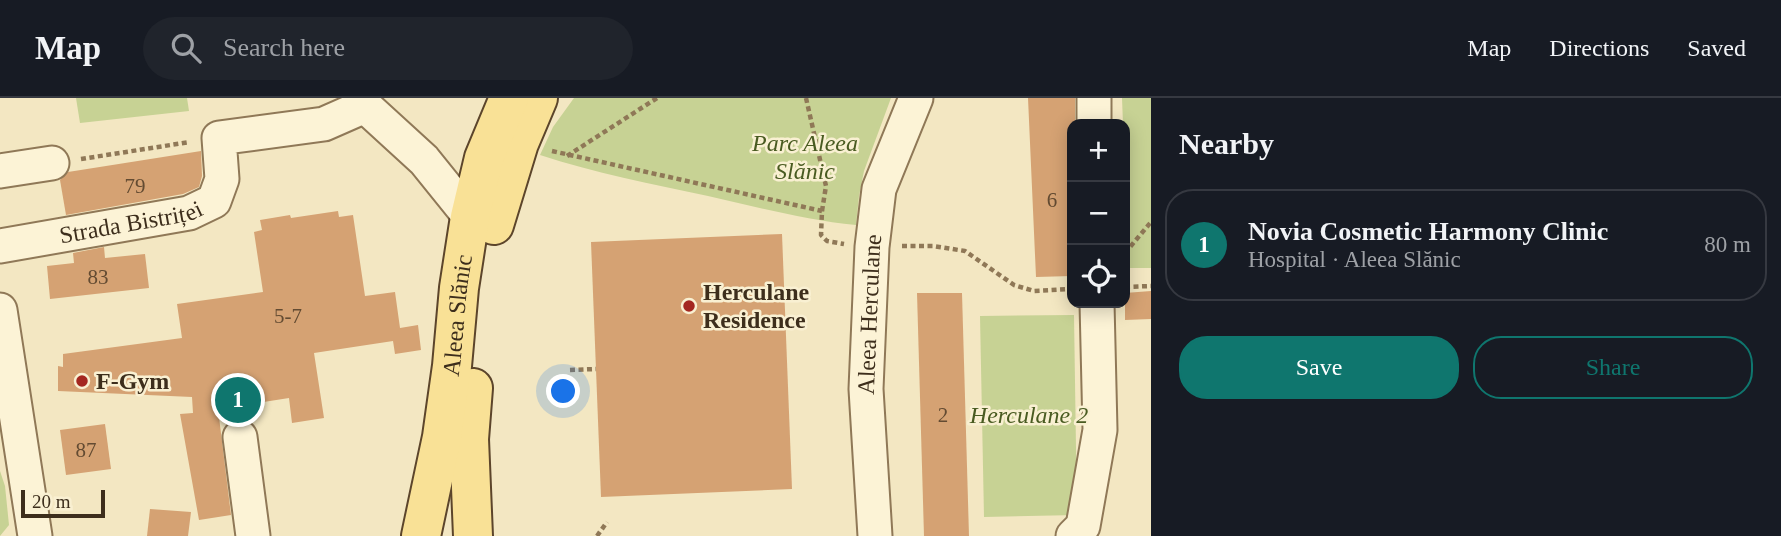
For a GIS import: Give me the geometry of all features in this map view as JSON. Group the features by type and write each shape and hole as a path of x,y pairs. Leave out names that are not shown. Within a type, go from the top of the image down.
{"main road":[{"name":"Aleea Slănic","path":"422,536 442,437 470,217 484,158 509,98"},
{"name":"Aleea Slănic","path":"473,536 469,439 483,293 494,223 510,166 538,98"}],"street":[{"name":"Aleea Herculane","path":"875,536 866,388 872,247 879,189 916,98"},
{"path":"1094,98 1094,119"},
{"path":"219,138 324,124 364,102 424,160 470,217"},
{"name":"Strada Bistriței","path":"0,246 189,214 214,201 222,179 219,138"},
{"path":"0,171 52,163"},
{"path":"1073,536 1083,526 1100,430 1097,308"},
{"path":"0,310 35,536"},
{"path":"240,436 253,536"}],"path":[{"path":"567,156 657,98"},
{"path":"806,98 826,186 821,235 827,241 872,247 933,246 965,251 1014,285 1034,291 1067,289"},
{"path":"52,163 219,138"},
{"path":"551,151 822,211"},
{"path":"1130,247 1151,222"},
{"path":"1130,287 1151,286"},
{"path":"570,370 596,369"},
{"path":"597,536 607,522"}],"green space":[{"path":"76,98 187,98 189,111 80,123"},
{"name":"Parc Aleea Slănic","path":"574,98 891,98 864,171 856,225 800,217 644,183 540,155 553,127"},
{"path":"1122,98 1151,98 1151,268 1130,268 1130,119 1123,119"},
{"name":"Herculane 2","path":"1074,315 1077,515 984,517 980,316"},
{"path":"0,471 5,486 9,525 0,536"}],"building":[{"path":"1028,98 1075,98 1075,119 1067,119 1067,276 1036,277"},
{"path":"201,151 202,176 199,187 183,194 66,215 60,180 68,172"},
{"path":"338,211 339,217 353,215 365,296 395,292 400,328 418,325 421,350 395,354 393,341 314,353 324,418 292,423 289,398 218,409 231,515 199,520 180,414 193,413 192,397 58,391 58,366 63,367 63,354 182,338 177,304 263,292 254,232 262,230 260,220"},
{"name":"Herculane Residence","path":"782,234 792,489 601,497 591,242"},
{"path":"104,247 105,258 145,254 149,288 50,299 47,266 74,263 73,253"},
{"path":"1151,291 1151,319 1125,320 1125,308 1130,308 1130,293"},
{"path":"917,293 962,293 969,536 924,536"},
{"path":"105,424 111,469 66,475 60,430"},
{"path":"150,509 191,512 188,536 147,536"}],"place":[{"name":"Herculane Residence","path":"689,306"},
{"name":"F-Gym","path":"82,381"},
{"name":"Novia Cosmetic Harmony Clinic","path":"238,400"}]}
